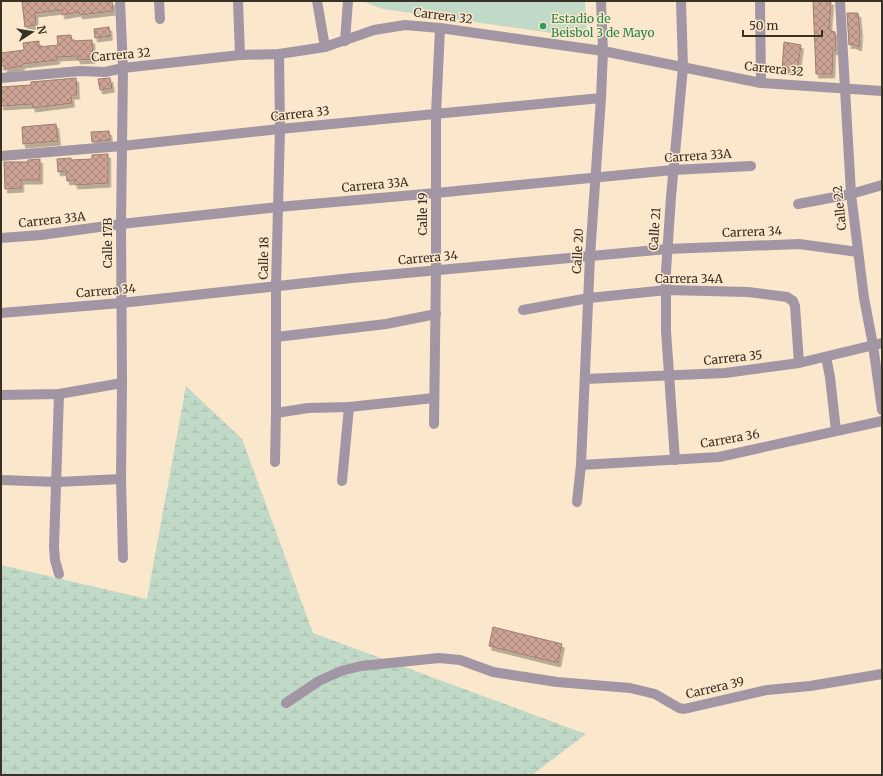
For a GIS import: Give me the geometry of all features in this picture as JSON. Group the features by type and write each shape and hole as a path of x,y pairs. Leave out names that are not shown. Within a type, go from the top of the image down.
{"street":[{"name":"Calle 17B","path":"120,1 123,68 121,224 121,479 123,558"},
{"path":"159,1 160,19"},
{"path":"238,1 240,55"},
{"path":"317,1 325,47"},
{"path":"345,41 348,1"},
{"name":"Calle 20","path":"577,502 581,465 590,256 601,98 603,51 601,1"},
{"name":"Calle 21","path":"675,460 666,331 667,249 683,67 681,1"},
{"path":"760,1 761,83"},
{"name":"Calle 22","path":"840,1 851,194 864,298 877,344 882,410"},
{"name":"Carrera 32","path":"1,78 80,71 105,72 123,68 240,55 279,54 325,47 374,30 405,25 440,28 603,51 761,83 882,91"},
{"name":"Calle 19","path":"434,424 436,314 436,114 440,28"},
{"name":"Calle 18","path":"275,462 276,286 280,129 279,54"},
{"name":"Carrera 33","path":"1,156 122,146 601,98"},
{"name":"Carrera 33A","path":"1,238 41,235 121,224 278,207 673,170 751,166"},
{"path":"798,204 851,194 882,185"},
{"name":"Carrera 34","path":"1,313 121,303 436,270 667,249 800,244 858,252"},
{"name":"Carrera 34A","path":"523,310 589,298 667,290 748,292 786,297 793,301 795,306 799,362"},
{"path":"276,337 386,324 436,314"},
{"name":"Carrera 35","path":"585,379 725,373 826,357 877,344"},
{"path":"826,357 830,376 836,430"},
{"path":"1,395 59,394 122,383"},
{"path":"59,394 54,547 55,560 59,574"},
{"path":"276,413 308,408 349,407 434,398"},
{"path":"342,482 349,407"},
{"name":"Carrera 36","path":"581,465 719,456 882,421"},
{"path":"1,480 57,482 121,479"},
{"name":"Carrera 39","path":"286,703 319,681 340,671 361,666 440,658 460,660 493,672 557,682 630,688 655,694 679,708 684,709 767,690 810,686 882,674"}],"green space":[{"name":"Estadio de Beisbol 3 de Mayo","path":"362,1 585,1 587,38 383,9"},
{"path":"186,386 242,439 313,633 586,734 532,775 1,775 1,565 147,599"}],"building":[{"path":"112,1 113,11 80,15 79,12 62,15 62,10 35,13 36,25 25,27 22,2"},
{"path":"813,1 831,1 829,30 835,32 836,50 833,51 832,74 816,74"},
{"path":"847,13 858,13 860,33 859,47 852,44 849,45"},
{"path":"109,27 110,36 95,38 94,29"},
{"path":"71,35 72,41 92,40 93,59 78,60 77,56 57,57 57,60 22,64 22,66 5,69 5,66 1,66 1,53 24,50 23,43 39,41 39,47 58,45 57,36"},
{"path":"784,42 801,45 797,72 782,70"},
{"path":"76,78 77,95 71,95 72,103 33,108 32,104 1,106 1,87 31,85 31,82"},
{"path":"110,78 112,88 100,90 98,79"},
{"path":"56,124 58,141 23,144 22,127"},
{"path":"109,131 110,140 92,142 91,132"},
{"path":"108,154 108,183 75,185 75,180 67,181 66,171 58,172 57,159 92,159 92,155"},
{"path":"40,159 40,180 21,180 21,188 5,189 4,162 28,162 28,160"},
{"path":"493,627 562,644 558,663 489,646"}],"place":[{"name":"Estadio de Beisbol 3 de Mayo","path":"543,26"}]}
